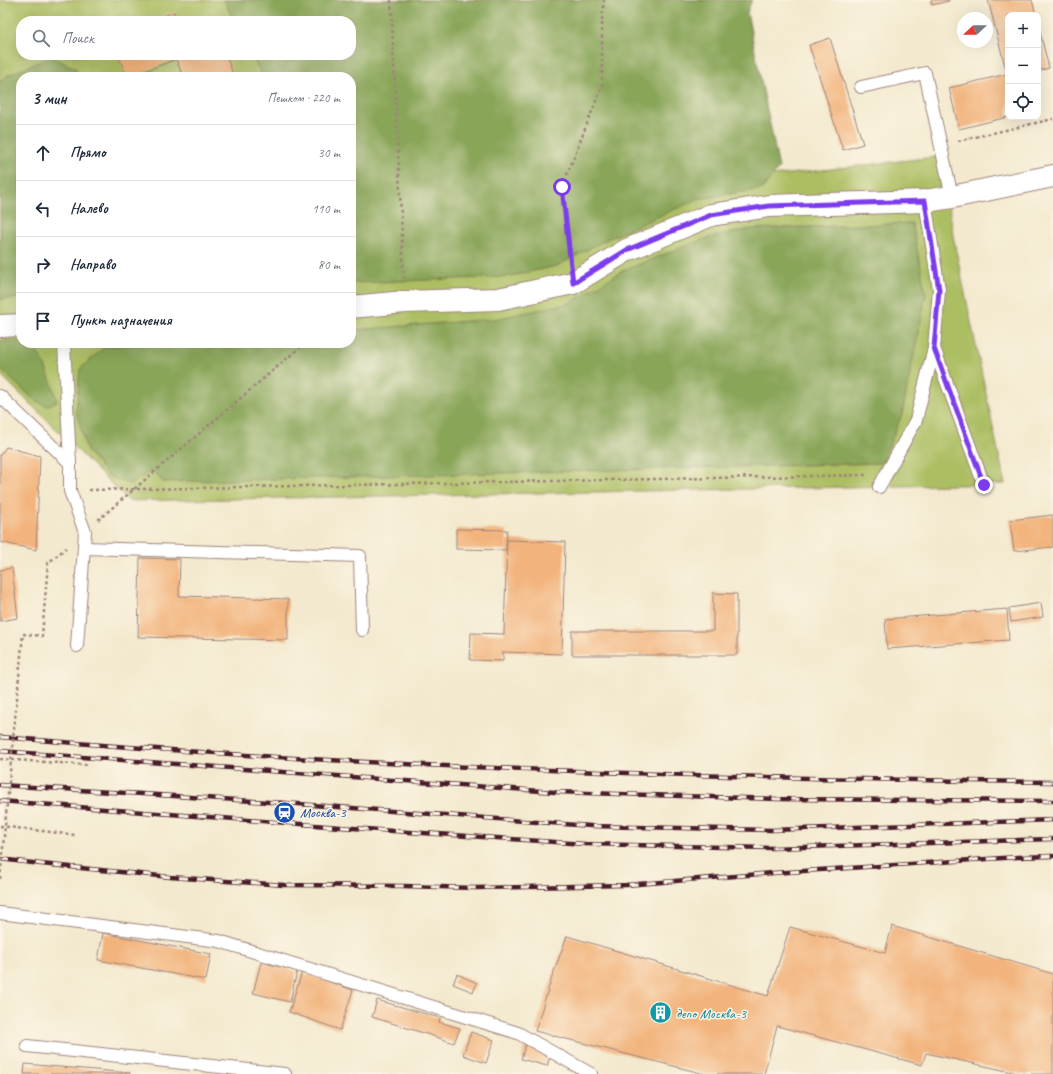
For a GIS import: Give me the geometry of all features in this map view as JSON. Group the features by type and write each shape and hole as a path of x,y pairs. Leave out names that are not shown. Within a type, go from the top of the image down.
{"street":[{"path":"356,307 405,302 498,299 573,283 627,250 711,215 769,206 925,201 952,197 1053,176"},
{"path":"0,326 16,325"}],"lane":[{"path":"861,87 925,73 952,197"},
{"path":"879,487 916,420 934,348 939,290 925,201"},
{"path":"64,348 70,491 85,532 77,646"},
{"path":"934,348 984,485"},
{"path":"0,396 70,463"},
{"path":"84,548 360,556 362,630"},
{"path":"0,913 219,941 518,1033 591,1074"},
{"path":"27,1046 285,1074"}],"path":[{"path":"391,0 405,302"},
{"path":"573,283 562,187 602,86 602,19 604,0"},
{"path":"940,145 1053,120"},
{"path":"0,879 23,634 42,636 48,563 299,348"},
{"path":"70,491 135,488 885,475"},
{"path":"0,759 89,765"},
{"path":"0,826 75,835"}],"green space":[{"path":"0,0 733,0 763,177 943,156 953,236 1005,484 129,501 0,374"},
{"path":"224,0 752,0 747,12 779,168 762,189 698,199 607,239 557,266 506,277 356,283 356,72 260,72 254,60 356,60 356,16 232,16"},
{"path":"44,60 58,60 75,68 77,72 16,72 16,298 0,299 0,82 8,75"},
{"path":"912,223 926,295 902,414 882,463 163,482 153,470 130,484 108,476 87,451 76,411 80,369 104,348 356,348 356,330 495,319 570,303 624,270 704,239 750,229"},
{"path":"0,341 16,341 16,348 32,348 45,366 57,401 47,406 36,401 0,369"}],"building":[{"path":"931,0 949,0 949,1 932,5"},
{"path":"988,0 1032,0 1035,12 1005,12 1005,66 993,19 993,12 991,12"},
{"path":"174,12 175,16 164,16"},
{"path":"1041,37 1049,68 1041,70"},
{"path":"830,38 863,144 843,150 809,45"},
{"path":"120,60 173,60 143,72 125,72"},
{"path":"176,60 228,60 232,72 181,72"},
{"path":"1005,74 1005,118 959,129 949,88"},
{"path":"6,447 40,456 36,550 0,542 0,455"},
{"path":"1053,515 1053,547 1014,551 1010,520"},
{"path":"456,529 507,530 506,550 456,549"},
{"path":"507,540 565,542 562,654 503,652 503,661 470,660 471,633 504,634"},
{"path":"140,558 180,559 179,596 288,599 288,640 138,637"},
{"path":"12,568 18,618 0,621 0,570"},
{"path":"713,593 737,594 737,655 572,655 572,631 713,631"},
{"path":"1041,603 1043,617 1011,622 1009,608"},
{"path":"1007,609 1009,640 887,649 885,619"},
{"path":"892,926 1053,974 1053,1074 1021,1074 926,1053 922,1065 777,1026 764,1074 705,1074 535,1031 567,936 768,996 790,927 885,953"},
{"path":"103,933 211,954 206,980 98,960"},
{"path":"261,962 297,971 290,1002 253,993"},
{"path":"302,972 353,990 340,1030 289,1012"},
{"path":"457,974 477,983 473,992 453,984"},
{"path":"377,1000 440,1018 439,1022 460,1028 454,1043 372,1017"},
{"path":"471,1032 494,1040 486,1063 463,1055"},
{"path":"526,1043 552,1050 547,1066 521,1059"},
{"path":"25,1064 130,1073 130,1074 24,1074"}],"railway":[{"path":"0,737 275,757 481,767 739,776 1053,782"},
{"path":"0,751 555,792 777,799 1053,801"},
{"path":"0,785 285,803 591,826 772,830 1053,820"},
{"path":"0,801 585,844 773,848 1053,839"},
{"path":"0,859 170,877 284,885 475,888 626,885 773,873 1053,856"}],"place":[{"name":"Москва-3","path":"285,812"},
{"name":"депо Москва-3","path":"661,1013"}],"route":[{"path":"562,187 573,283 627,250 711,215 769,206 925,201 939,290 934,348 984,485"}]}
